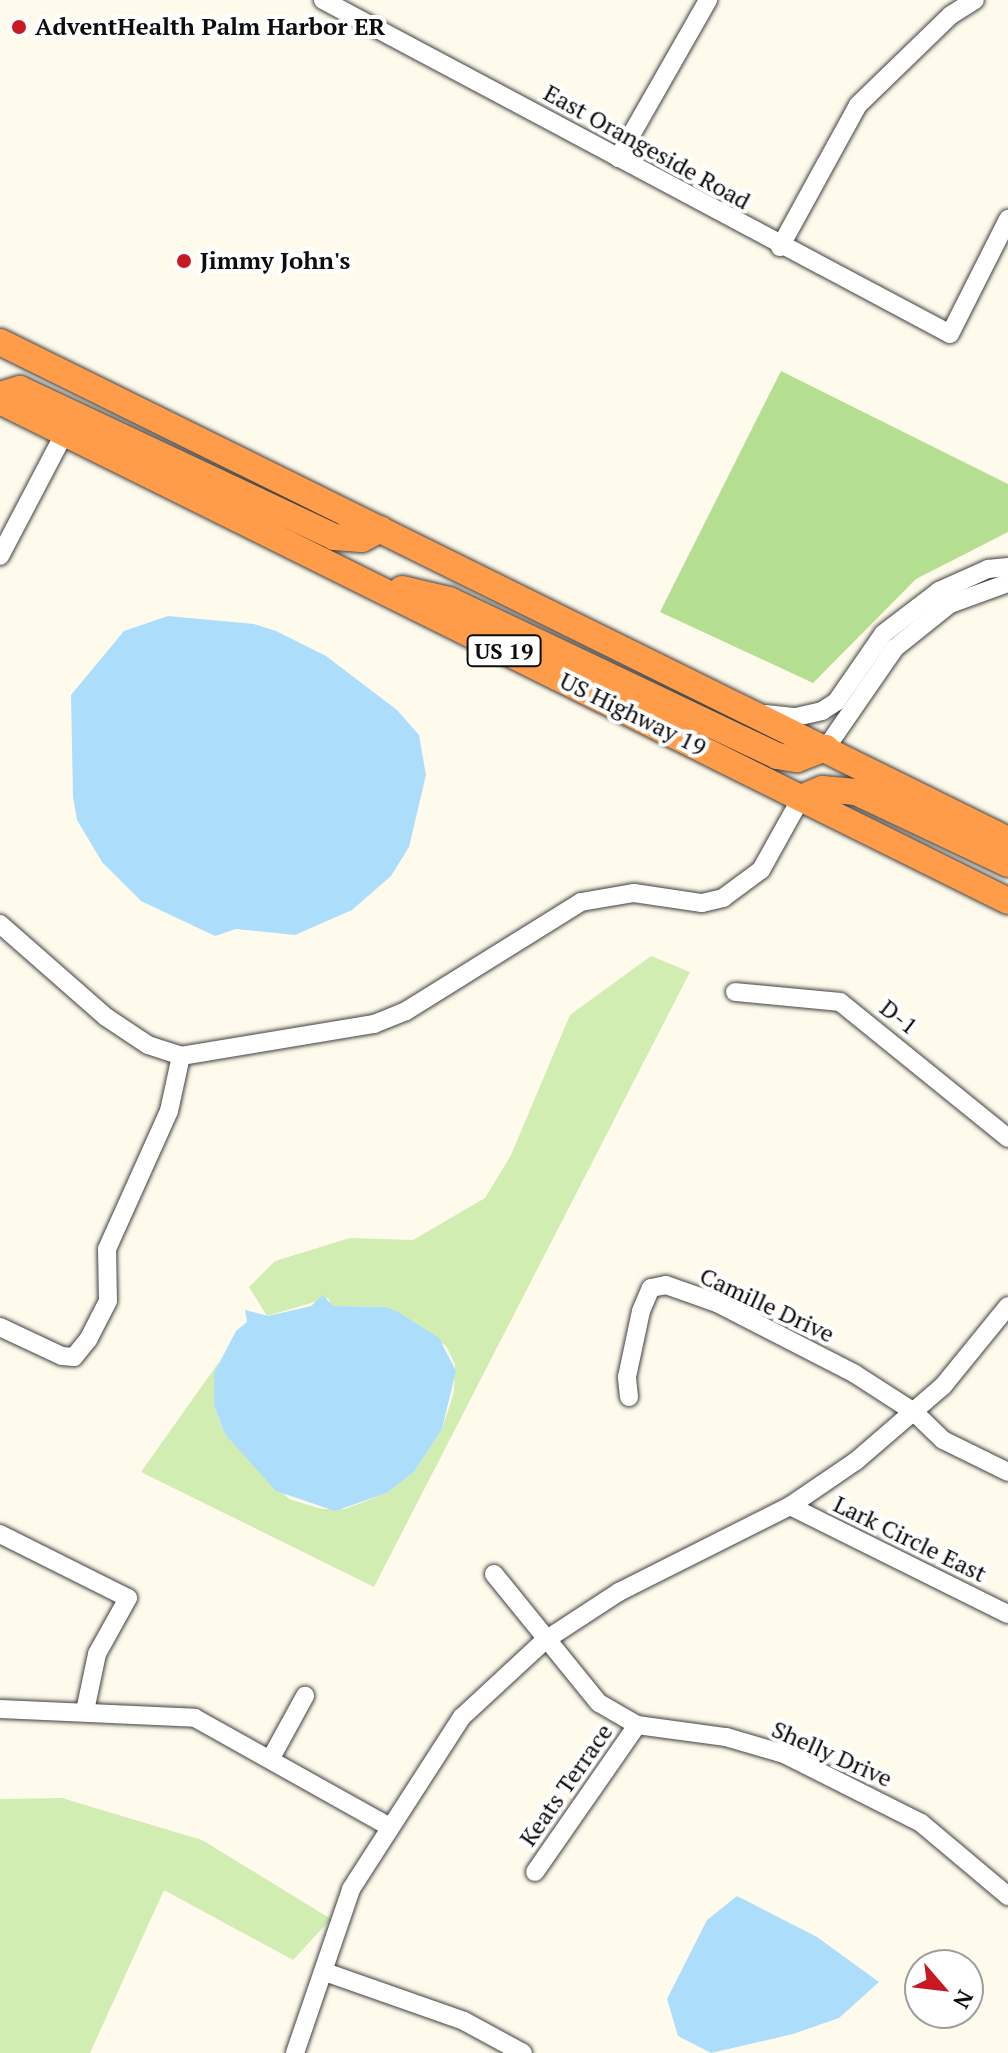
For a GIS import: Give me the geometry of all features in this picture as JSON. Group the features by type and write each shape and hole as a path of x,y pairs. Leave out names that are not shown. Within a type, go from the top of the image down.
{"highway":[{"name":"US 19","path":"0,342 1008,840"},
{"path":"0,357 50,367"},
{"path":"0,398 20,389 334,537 362,539 381,529"},
{"name":"US Highway 19","path":"0,398 64,434 1000,895"},
{"path":"363,581 449,600 777,756 797,759 826,748"},
{"path":"801,798 822,789 848,790 1008,864"}],"street":[{"name":"East Orangeside Road","path":"323,0 780,247 950,334 1008,219"},
{"path":"618,158 708,0"},
{"path":"780,247 858,105 951,15 975,0"},
{"path":"0,556 64,434"},
{"path":"744,708 796,717 822,711 836,702 894,625 939,591 1008,567"},
{"path":"826,748 895,648 950,604 1008,583"},
{"path":"0,924 106,1017 148,1045 181,1056 374,1024 406,1011 581,902 634,893 702,903 723,898 761,870 801,798"},
{"name":"D-1","path":"735,992 840,1002 1006,1132 1008,1138"},
{"path":"0,1327 74,1357 108,1301 107,1249 169,1111 181,1056"},
{"name":"Camille Drive","path":"629,1397 627,1377 641,1311 651,1288 666,1285 731,1310 855,1374 914,1412"},
{"path":"295,2053 351,1889 388,1826 462,1717 544,1641 619,1592 790,1506 914,1412 943,1386 1008,1306"},
{"path":"914,1412 943,1440 1008,1472"},
{"name":"Lark Circle East","path":"790,1506 1008,1614"},
{"path":"0,1534 128,1598 97,1654 85,1711"},
{"name":"Shelly Drive","path":"494,1574 544,1641 599,1703 637,1725 726,1737 784,1754 921,1823 1008,1896"},
{"path":"271,1758 305,1696"},
{"path":"0,1709 195,1718 388,1826"},
{"name":"Keats Terrace","path":"535,1872 637,1725"},
{"path":"325,1972 464,2021 523,2053"}],"green space":[{"path":"781,371 1008,484 1008,532 916,579 813,683 660,612"},
{"path":"651,956 690,972 374,1587 141,1472 219,1362 214,1406 225,1434 289,1499 321,1509 345,1509 387,1493 414,1472 442,1429 454,1392 455,1364 446,1346 387,1307 332,1306 328,1298 267,1316 249,1287 275,1261 350,1238 413,1240 485,1198 511,1155 570,1015"},
{"path":"62,1798 202,1840 331,1919 293,1960 164,1890 90,2053 0,2053 0,1799"}],"water":[{"path":"168,616 254,624 276,631 326,656 397,710 419,735 426,775 409,847 391,876 352,910 295,935 236,929 215,936 141,901 102,862 77,820 73,797 71,695 124,631"},
{"path":"323,1295 333,1306 386,1307 398,1312 439,1338 456,1371 442,1429 414,1472 387,1493 335,1511 276,1491 225,1434 214,1406 214,1373 236,1331 247,1322 245,1310 268,1316 311,1306"},
{"path":"737,1896 817,1937 879,1982 839,2018 793,2034 711,2053 678,2036 667,1999 707,1920"}],"place":[{"name":"AdventHealth Palm Harbor ER","path":"19,27"},
{"name":"Jimmy John's","path":"184,261"}]}
